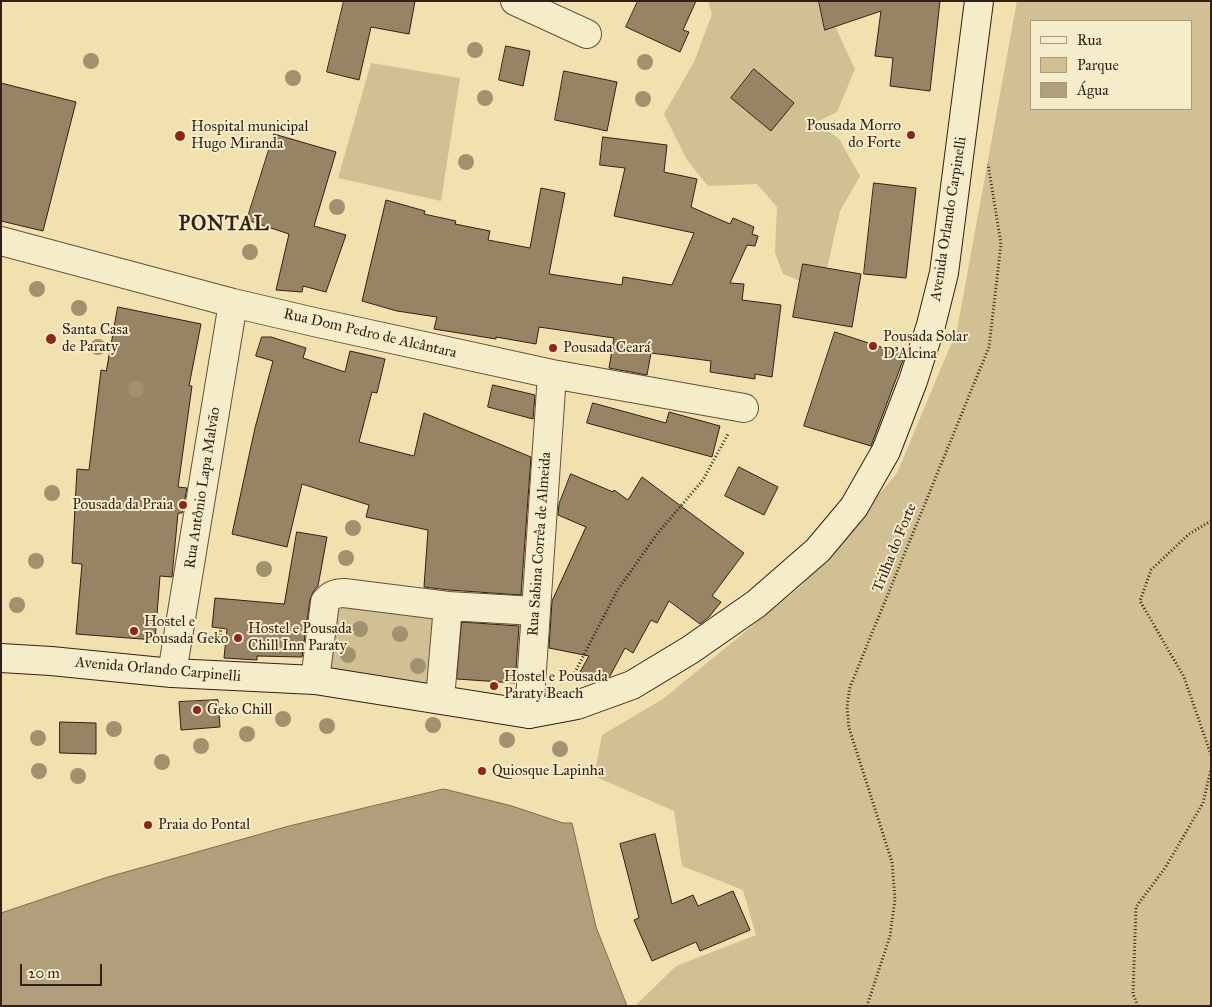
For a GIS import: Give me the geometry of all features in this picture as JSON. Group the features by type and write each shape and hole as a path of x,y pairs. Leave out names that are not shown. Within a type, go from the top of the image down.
{"street":[{"path":"515,1 587,34"},
{"name":"Avenida Orlando Carpinelli","path":"1,658 172,673 315,680 529,714 577,705 632,685 690,650 756,604 818,550 854,507 886,451 913,381 931,325 944,273 980,1"},
{"name":"Rua Dom Pedro de Alcântara","path":"1,241 233,303 552,374 744,408"},
{"name":"Rua Antônio Lapa Malvão","path":"172,673 233,303"},
{"name":"Rua Sabina Corrêa de Almeida","path":"529,714 552,374"},
{"path":"315,680 325,602 329,597 337,593 448,606 535,611"},
{"path":"440,699 448,606"}],"path":[{"name":"Trilha do Forte","path":"866,1006 890,936 895,899 892,862 849,728 847,708 850,687 989,347 1001,244 987,162"},
{"path":"556,710 617,591 657,534 703,480 744,408"},
{"path":"1211,521 1189,534 1150,570 1140,600 1184,676 1211,754"},
{"path":"220,634 221,628"},
{"path":"1138,1006 1133,994 1136,907 1165,868 1203,803 1211,769"}],"green space":[{"path":"708,1 819,1 825,29 835,26 855,69 837,112 816,122 839,139 860,176 840,211 827,268 803,264 800,281 783,274 775,253 777,207 757,184 708,186 687,160 664,114 694,62 712,14","holes":["754,69 794,103 771,131 731,98"]},
{"path":"1017,1 1211,1 1211,1006 635,1006 676,966 756,935 743,890 682,866 674,811 594,776 602,735 663,699 801,586 897,473 957,330"},
{"path":"371,63 460,78 441,201 338,178"},
{"path":"326,606 437,614 432,685 321,677"}],"water":[{"path":"444,789 512,806 563,823 572,823 596,927 627,1006 1,1006 1,913 108,877 289,826"}],"building":[{"path":"344,1 415,1 409,34 371,27 359,80 327,72"},
{"path":"638,1 696,1 683,30 689,32 680,52 626,27"},
{"path":"819,1 940,1 930,91 890,86 893,58 875,56 881,11 825,30"},
{"path":"506,46 530,51 523,86 499,80"},
{"path":"754,69 794,103 771,131 731,98"},
{"path":"564,71 617,82 607,131 555,120"},
{"path":"1,83 76,102 43,231 1,221"},
{"path":"274,134 336,152 314,226 346,235 326,292 303,286 302,292 276,290 289,234 247,220"},
{"path":"603,137 667,145 664,172 697,179 691,207 730,224 733,218 754,227 752,234 758,236 755,246 747,245 730,283 744,284 742,300 781,305 772,377 755,374 755,379 710,372 711,361 651,353 647,375 609,368 614,338 539,327 536,344 496,337 496,339 434,329 437,317 397,311 362,301 386,200 425,211 424,214 456,221 455,224 490,231 488,240 530,248 541,188 565,193 549,274 622,285 623,277 672,285 694,233 614,216 625,168 600,165"},
{"path":"874,183 916,188 906,278 864,274"},
{"path":"803,264 861,274 852,327 793,317"},
{"path":"118,307 201,324 189,386 192,386 178,487 187,488 182,513 178,513 172,577 160,576 155,640 76,634 82,564 72,563 77,469 89,470 101,370 106,371"},
{"path":"835,332 905,355 871,446 804,426"},
{"path":"262,337 271,337 306,348 303,358 345,372 350,351 385,359 377,393 372,392 359,442 414,456 424,413 531,457 521,595 424,587 428,530 366,517 369,505 302,484 287,547 232,534 255,428 273,361 256,356"},
{"path":"493,385 535,395 533,419 488,407"},
{"path":"593,403 666,423 669,412 720,426 712,457 587,423"},
{"path":"739,467 778,487 764,515 725,496"},
{"path":"571,474 613,492 614,490 628,500 642,477 744,553 712,596 721,602 709,617 700,624 669,601 657,623 651,620 633,653 625,648 610,676 598,681 580,672 589,656 549,648 552,601 586,527 558,515 559,504"},
{"path":"297,532 327,537 318,586 310,600 302,657 257,656 257,660 224,658 227,629 212,627 215,598 284,604"},
{"path":"462,622 519,626 515,683 457,679"},
{"path":"218,700 220,727 181,730 179,702"},
{"path":"60,722 96,723 96,754 60,753"},
{"path":"655,834 672,904 693,895 698,906 733,891 750,930 700,951 696,942 652,961 634,920 639,918 620,844"}],"place":[{"name":"Pousada Morro do Forte","path":"911,135"},
{"name":"Hospital municipal Hugo Miranda","path":"180,136"},
{"name":"Santa Casa de Paraty","path":"51,339"},
{"name":"Pousada Solar D'Alcina","path":"873,346"},
{"name":"Pousada Ceará","path":"553,348"},
{"name":"Pousada da Praia","path":"183,505"},
{"name":"Hostel e Pousada Geko","path":"134,631"},
{"name":"Hostel e Pousada Chill Inn Paraty","path":"238,638"},
{"name":"Hostel e Pousada Paraty Beach","path":"494,686"},
{"name":"Geko Chill","path":"197,710"},
{"name":"Quiosque Lapinha","path":"482,771"},
{"name":"Praia do Pontal","path":"148,825"}],"district":[{"name":"PONTAL","path":"224,225"}]}
